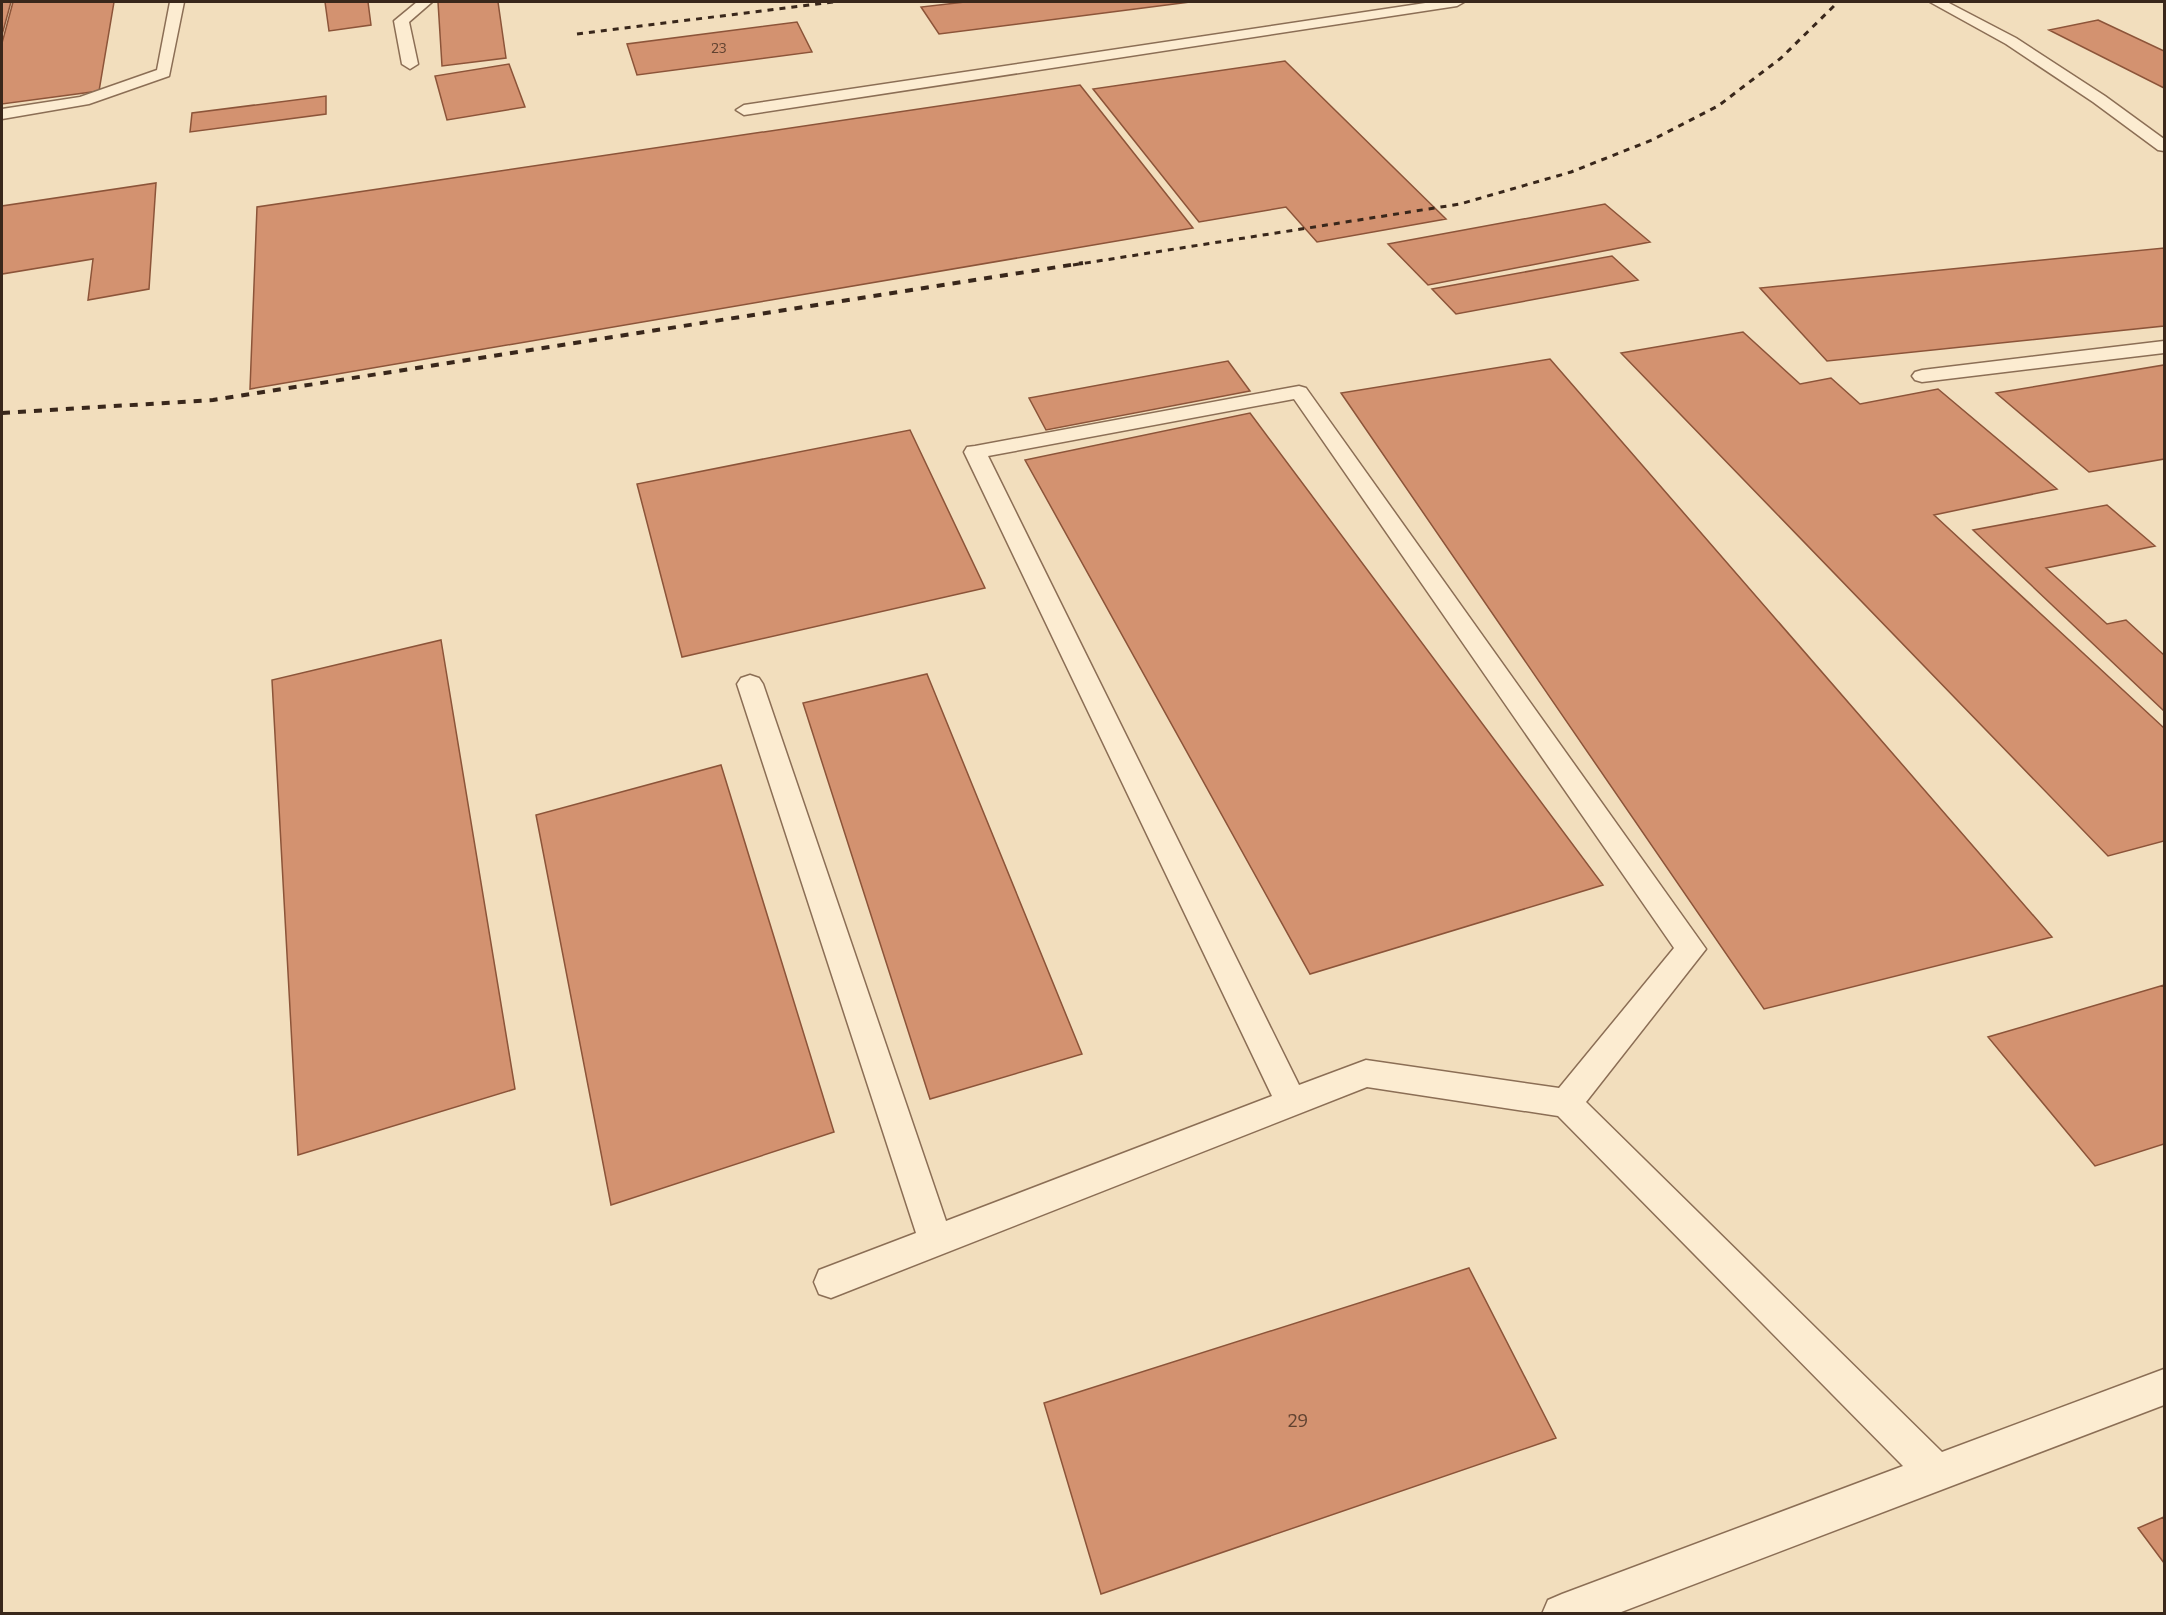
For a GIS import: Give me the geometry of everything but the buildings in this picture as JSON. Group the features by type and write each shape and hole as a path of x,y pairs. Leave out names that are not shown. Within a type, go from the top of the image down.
{"lane":[{"path":"2,114 83,101 164,73 177,2"},
{"path":"410,64 400,21 425,2"},
{"path":"744,110 1457,2"},
{"path":"1937,2 2011,41 2099,99 2164,146"},
{"path":"1922,376 2164,347"},
{"path":"1291,1102 975,452 1299,393 1691,949 1566,1103"},
{"path":"750,684 936,1241"},
{"path":"831,1282 1366,1073 1566,1103 1936,1473"},
{"path":"1562,1614 2164,1388"}],"railway":[{"path":"577,34 833,2"},
{"path":"1073,265 1460,204 1571,172 1652,140 1718,106 1781,58 1838,2"},
{"path":"2,413 213,400 1083,263"}]}
